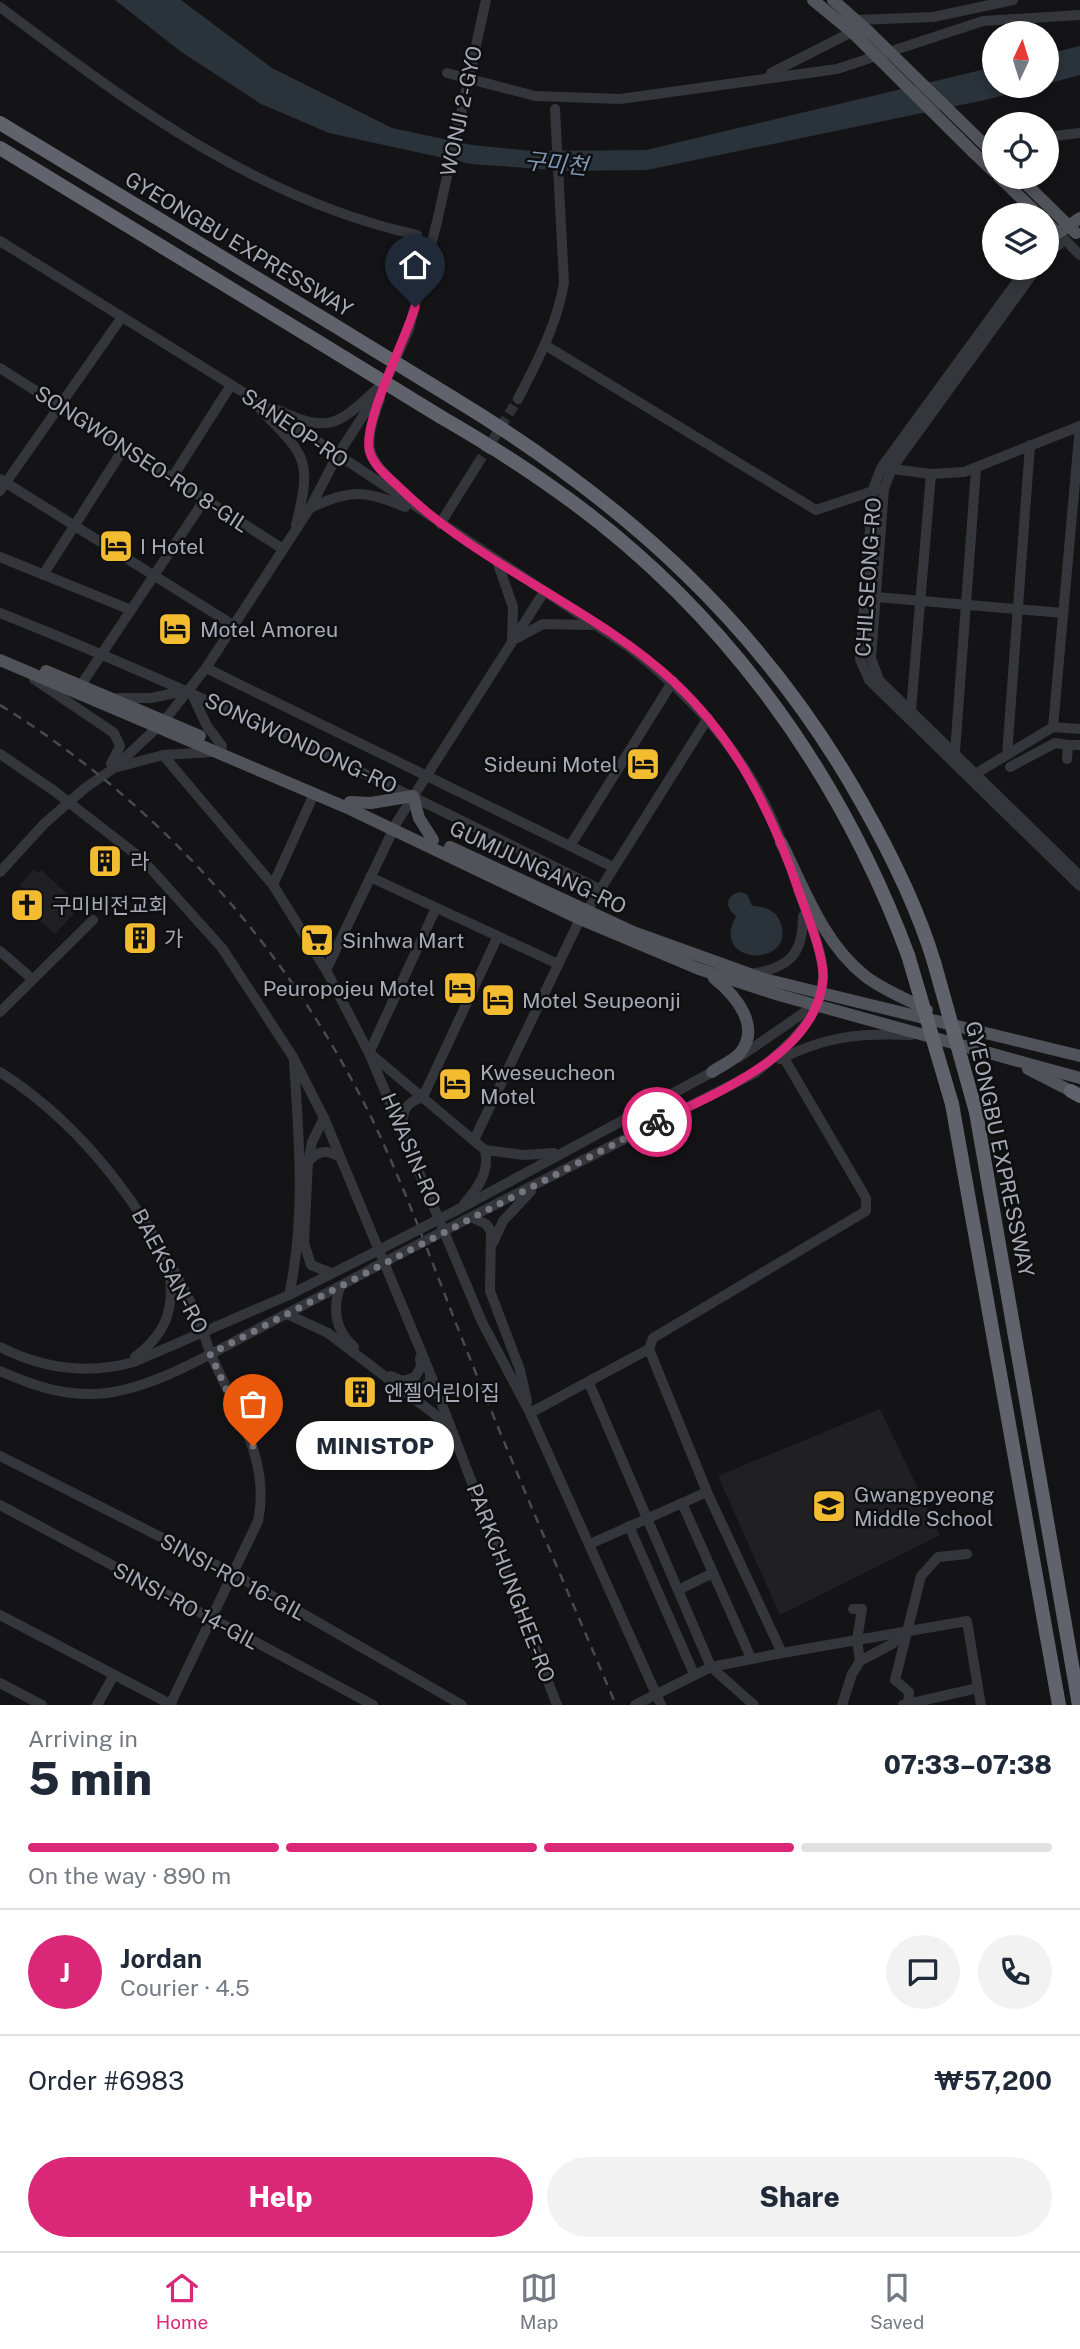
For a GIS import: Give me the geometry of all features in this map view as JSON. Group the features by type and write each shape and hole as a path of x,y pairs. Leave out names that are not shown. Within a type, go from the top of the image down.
{"highway":[{"name":"GYEONGBU EXPRESSWAY","path":"0,123 526,444 619,513 677,564 744,632 784,681 843,769 890,852 926,934 976,1112 1079,1705"},
{"name":"GYEONGBU EXPRESSWAY","path":"0,148 510,458 601,524 649,565 733,650 766,691 839,801 869,857 908,955 952,1104 1059,1705"}],"main road":[{"path":"813,0 854,26 868,31 982,142"},
{"path":"833,0 854,26 982,161"},
{"path":"1012,189 1026,203"},
{"path":"1030,189 1072,234 1080,218"},
{"name":"GUMIJUNGANG-RO","path":"0,652 113,698 160,724"},
{"name":"GUMIJUNGANG-RO","path":"0,660 350,802 583,916 699,969 818,999 962,1028 1080,1056"},
{"name":"GUMIJUNGANG-RO","path":"218,749 314,794 433,839 583,916 928,1036 1080,1078"},
{"path":"350,802 371,803 413,796 419,818 433,839"},
{"path":"782,842 826,932 850,961 882,986 962,1028"},
{"path":"699,969 729,990 748,1023 744,1045 739,1054 712,1072"},
{"path":"1006,1057 1077,1093"}],"street":[{"name":"WONJI 2-GYO","path":"387,379 409,329 437,222 486,0"},
{"path":"765,77 854,26 933,17 1013,0"},
{"path":"0,7 114,92 203,150 364,222 417,235"},
{"path":"972,24 973,10"},
{"path":"447,74 535,96 620,99 847,67 972,24 1080,15"},
{"path":"518,399 561,305 564,283 555,112"},
{"path":"1059,135 1080,133"},
{"path":"1072,234 1080,255"},
{"name":"SANEOP-RO","path":"0,241 246,394 596,626 673,681 708,718 745,767 782,842 822,968 818,999"},
{"name":"CHILSEONG-RO","path":"1019,280 886,469 879,489 860,659 869,680 1080,876"},
{"name":"CHILSEONG-RO","path":"886,469 1028,280"},
{"path":"122,317 2,484 233,625"},
{"path":"545,345 816,510 879,489"},
{"name":"SONGWONSEO-RO 8-GIL","path":"0,368 283,549"},
{"path":"246,394 303,422 326,425 345,418 387,379"},
{"path":"387,379 367,434 370,455 378,467 437,522"},
{"name":"SONGWONDONG-RO","path":"0,872 44,824 85,788 114,768 160,724 190,690 310,508 337,456 387,379"},
{"name":"SANEOP-RO","path":"172,478 231,385"},
{"path":"246,394 295,445 304,463 306,482 293,534"},
{"path":"886,469 931,474 976,469 1080,426 1053,727"},
{"path":"1007,755 1030,445"},
{"path":"43,575 124,448"},
{"path":"437,522 477,464"},
{"path":"956,752 976,469"},
{"path":"911,710 931,474"},
{"name":"CHILSEONG-RO","path":"879,489 876,597 871,658 873,669 880,680 956,752 972,776 1080,886"},
{"path":"310,508 340,495 368,493 437,522"},
{"path":"80,685 205,499"},
{"path":"0,557 131,610"},
{"path":"497,561 513,607 512,641"},
{"path":"326,970 395,826 544,592"},
{"path":"876,597 1063,613"},
{"path":"0,613 190,690 218,749 163,755 114,768"},
{"path":"512,641 531,628 543,624 596,626"},
{"path":"16,667 107,727 118,740 120,746 116,759 85,788"},
{"name":"SONGWONDONG-RO","path":"206,668 613,867"},
{"path":"570,846 673,681"},
{"path":"113,698 151,698 190,690"},
{"name":"SONGWONDONG-RO","path":"190,690 413,796 599,889"},
{"path":"474,1140 583,916 708,718"},
{"path":"972,776 1053,727 1080,729"},
{"path":"1010,766 1055,743 1080,745"},
{"path":"1068,745 1064,759 1080,760"},
{"name":"PARKCHUNGHEE-RO","path":"0,754 53,790 142,859 222,948 264,1008 324,1118 430,1373 557,1705"},
{"name":"HWASIN-RO","path":"163,755 273,886 326,970 369,1053 482,1322 530,1413 661,1705"},
{"path":"273,886 314,794"},
{"path":"370,877 558,964"},
{"path":"751,974 773,970 796,953 803,937 803,905"},
{"path":"436,908 369,1053 485,1150 488,1162 485,1172 472,1196 459,1209"},
{"path":"0,1012 31,978 93,919"},
{"path":"402,1130 403,1110 408,1103 423,1097 498,936"},
{"path":"0,951 31,978"},
{"path":"0,1347 19,1357 73,1370 107,1370 289,1295 459,1209 712,1072 760,1045 818,999"},
{"path":"755,1073 796,1035 818,999"},
{"path":"0,1371 49,1389 105,1393 141,1384 210,1354 468,1218 784,1058 844,1035 928,1036"},
{"path":"293,1058 304,1161 306,1257 311,1265 332,1273"},
{"path":"782,1653 707,1492 649,1349 649,1343 653,1338 863,1213 867,1208 866,1198 784,1058"},
{"name":"BAEKSAN-RO","path":"0,1072 70,1130 119,1183 146,1220 204,1331 210,1354 247,1430 262,1482 258,1521 171,1705"},
{"path":"289,1295 296,1264 304,1161 312,1132 324,1118"},
{"path":"485,1150 537,1156 569,1148"},
{"path":"304,1161 315,1153 338,1156"},
{"path":"490,1250 503,1221 522,1198 545,1179"},
{"path":"468,1218 486,1224 491,1231 488,1283 520,1370 530,1413 649,1349"},
{"path":"125,1364 152,1344 168,1321 172,1288 168,1259"},
{"path":"340,1287 335,1301 337,1324 349,1342 397,1384 423,1389 430,1382 430,1373"},
{"path":"287,1314 328,1333 451,1427"},
{"path":"499,1316 504,1366"},
{"path":"482,1322 520,1370"},
{"path":"397,1384 410,1380 418,1373 421,1359 415,1341"},
{"path":"589,1383 711,1667 754,1705"},
{"name":"SINSI-RO 16-GIL","path":"0,1456 234,1574 462,1705"},
{"path":"590,1544 707,1492"},
{"path":"682,1503 751,1658"},
{"name":"SINSI-RO 14-GIL","path":"0,1505 373,1705"},
{"path":"629,1526 694,1674"},
{"path":"967,1554 938,1557 921,1576 905,1631 895,1680 909,1692 906,1705 978,1688"},
{"path":"678,1590 713,1573"},
{"path":"853,1609 862,1609 857,1640 860,1661"},
{"path":"0,1615 171,1705"},
{"path":"635,1705 711,1667 967,1621 981,1705"},
{"path":"842,1705 852,1674 860,1661 892,1644 905,1631"},
{"path":"97,1705 114,1675"},
{"path":"0,1683 42,1705"},
{"path":"655,1693 668,1705"}],"shaded area":[{"path":"34,869 38,873 41,870 81,906 55,934 31,913 40,903 20,885"},
{"name":"Gwangpyeong Middle School","path":"880,1409 940,1535 780,1615 718,1476"}],"water":[{"name":"구미천","path":"115,0 181,0 272,68 392,128 472,145 533,151 646,150 982,70 982,98 993,98 647,170 569,171 471,164 329,133 261,104 180,51"},
{"path":"1080,46 1080,75 1059,81 1059,51"},
{"path":"740,892 747,894 752,906 769,909 780,921 782,936 777,947 767,954 743,952 734,945 731,933 736,916 728,902"}],"tunnel":[{"path":"477,465 518,399"}],"railway":[{"path":"0,705 115,788 167,836 216,887 261,941 340,1058 373,1121 400,1182 490,1409 616,1705"}],"way so far":[{"path":"253,1446 210,1354 657,1122"}],"place":[{"name":"I Hotel","path":"116,546"},
{"name":"Motel Amoreu","path":"175,629"},
{"name":"Sideuni Motel","path":"643,764"},
{"name":"라","path":"105,861"},
{"name":"구미비전교회","path":"27,905"},
{"name":"가","path":"140,938"},
{"name":"Sinhwa Mart","path":"317,940"},
{"name":"Peuropojeu Motel","path":"460,988"},
{"name":"Motel Seupeonji","path":"498,1000"},
{"name":"Kweseucheon Motel","path":"455,1084"},
{"name":"엔젤어린이집","path":"360,1392"},
{"name":"MINISTOP","path":"253,1446"},
{"name":"Gwangpyeong Middle School","path":"829,1506"}],"route":[{"path":"415,307 367,434 370,455 374,462 433,519 629,647 673,681 691,700 730,745 760,795 782,842 810,926 823,979 816,1005 805,1025 755,1073 657,1122"}]}
